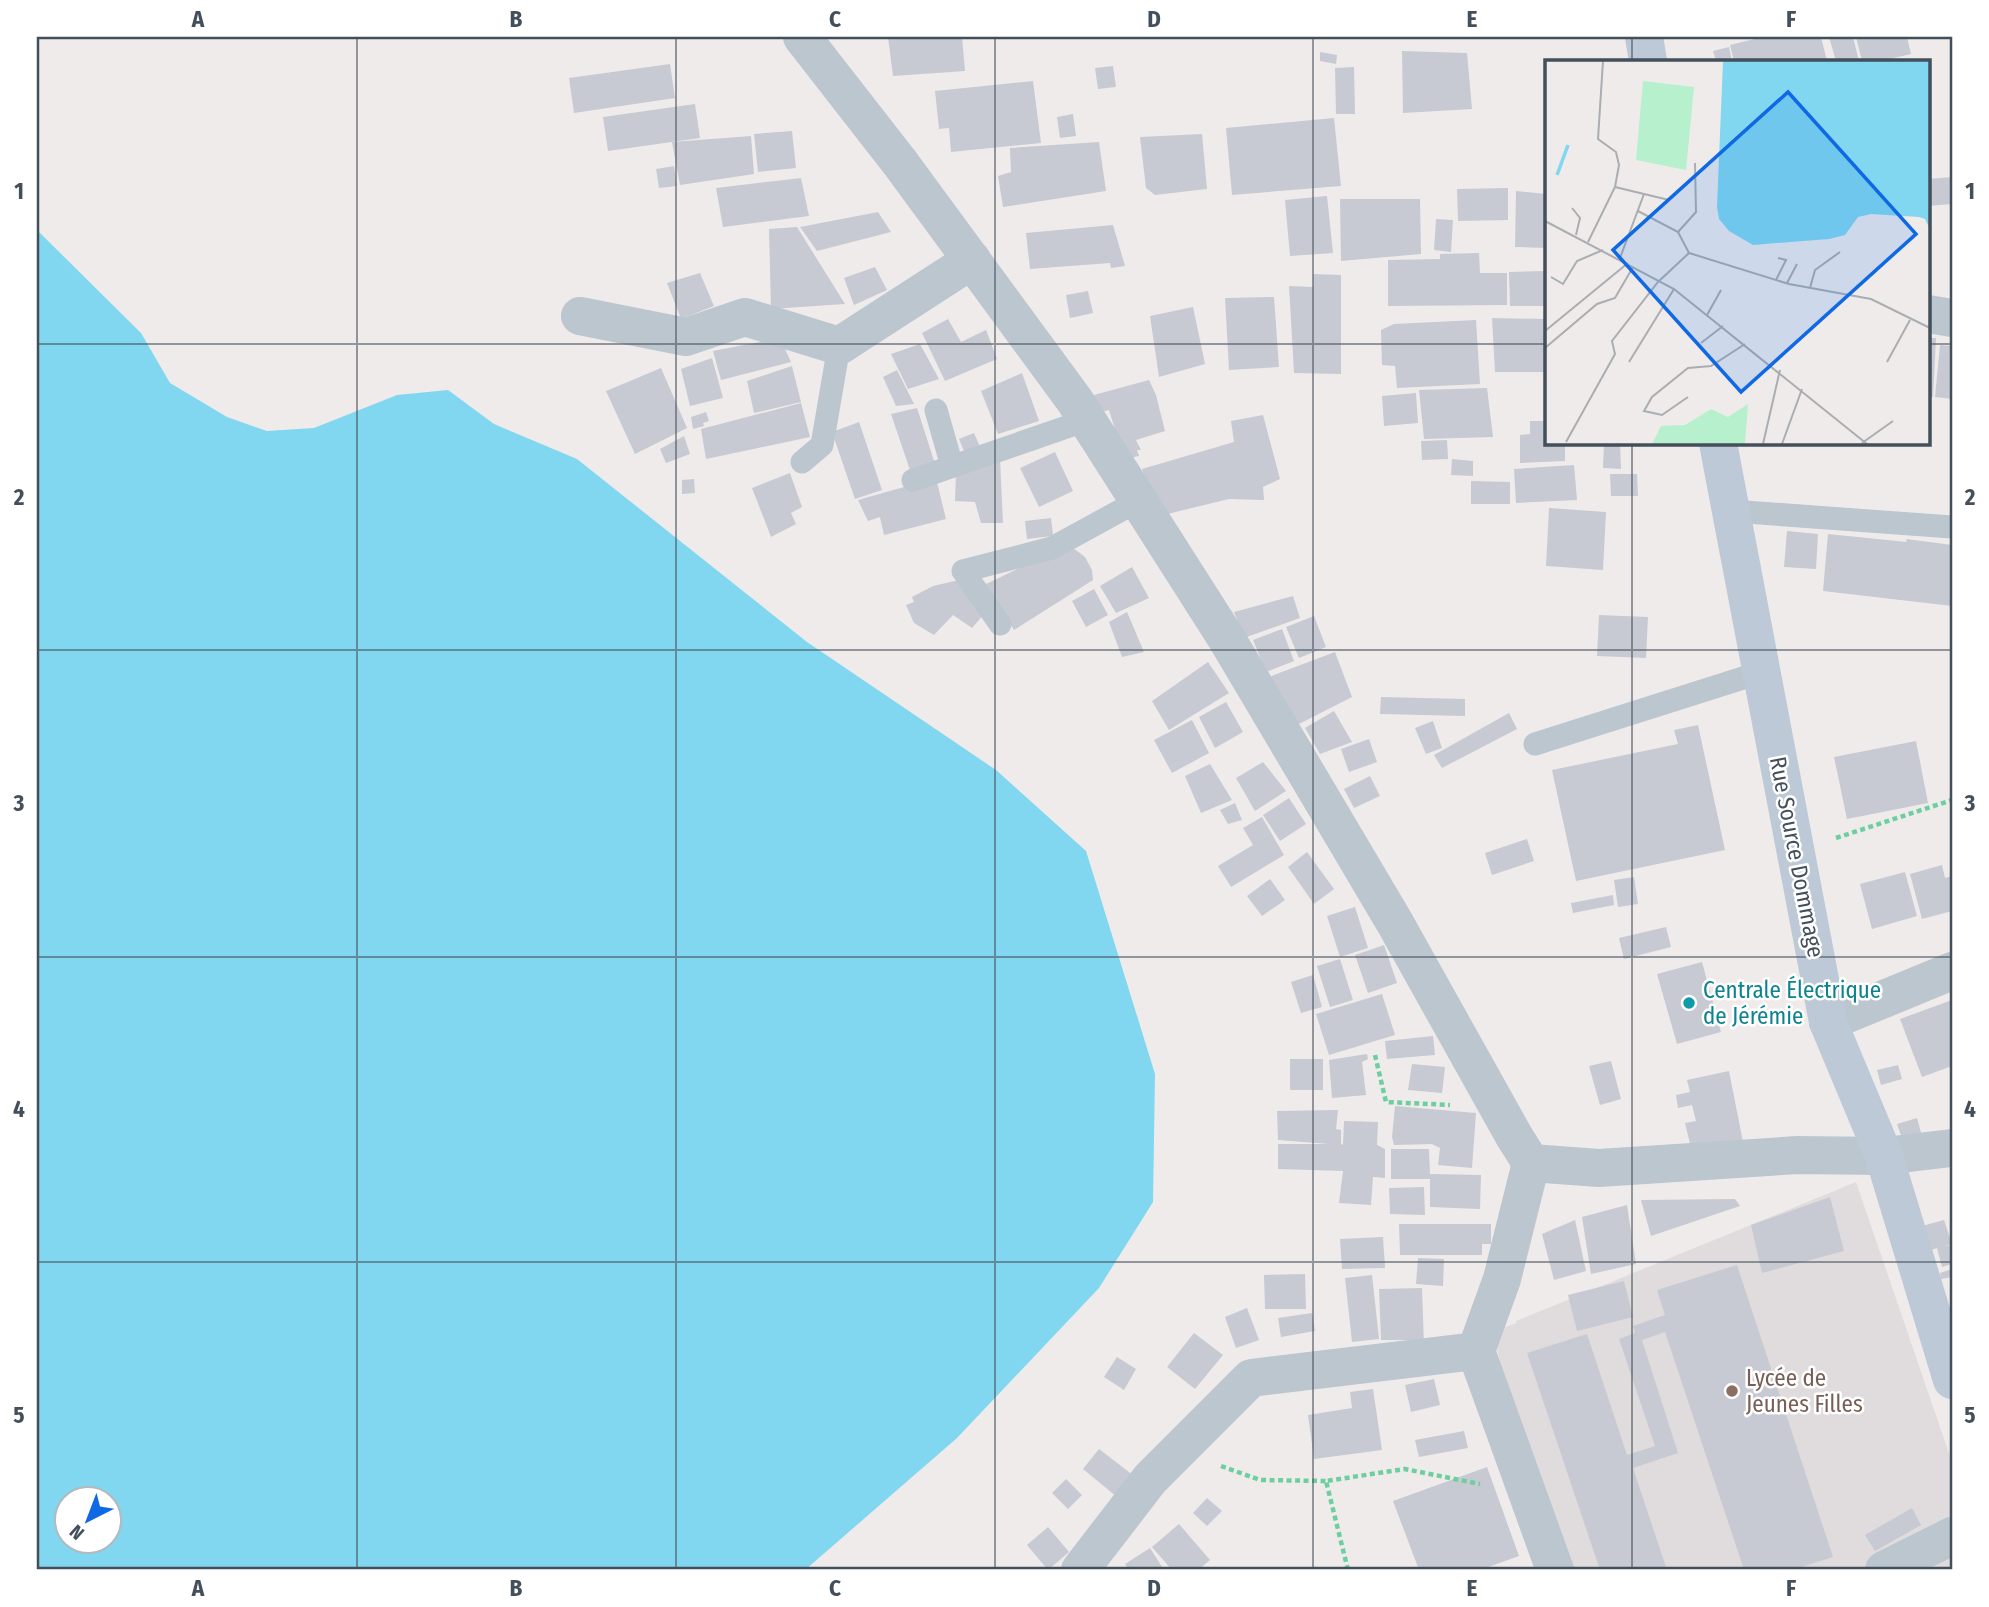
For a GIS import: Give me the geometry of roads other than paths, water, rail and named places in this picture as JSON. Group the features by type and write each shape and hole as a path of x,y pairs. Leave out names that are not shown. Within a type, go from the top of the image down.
{"main road":[{"path":"1644,37 1648,60"},
{"name":"Rue Source Dommage","path":"1718,444 1828,1021 1884,1156 1952,1380"}],"street":[{"path":"802,37 901,164 1087,420 1228,641 1374,888 1531,1163 1502,1279 1476,1352 1555,1570"},
{"path":"580,316 686,337 745,317 839,346 972,260"},
{"path":"1930,314 1952,318"},
{"path":"1828,1021 1952,971"},
{"path":"1531,1163 1599,1168 1798,1156 1884,1156 1952,1148"},
{"path":"1080,1570 1150,1479 1251,1378 1476,1352"},
{"path":"1884,1570 1952,1536"}],"lane":[{"path":"802,462 822,445 839,346"},
{"path":"936,410 952,466"},
{"path":"913,480 1087,420"},
{"path":"1000,624 962,571 1052,548 1138,500"},
{"path":"1731,511 1952,527"},
{"path":"1535,744 1762,672"}],"water":[{"path":"37,230 141,333 170,383 227,417 267,431 314,428 397,395 448,390 494,424 577,459 807,642 996,770 1086,851 1155,1074 1153,1202 1099,1288 957,1438 805,1570 37,1570"}],"place":[{"name":"Centrale Électrique de Jérémie","path":"1689,1003"},
{"name":"Lycée de Jeunes Filles","path":"1732,1391"}]}
